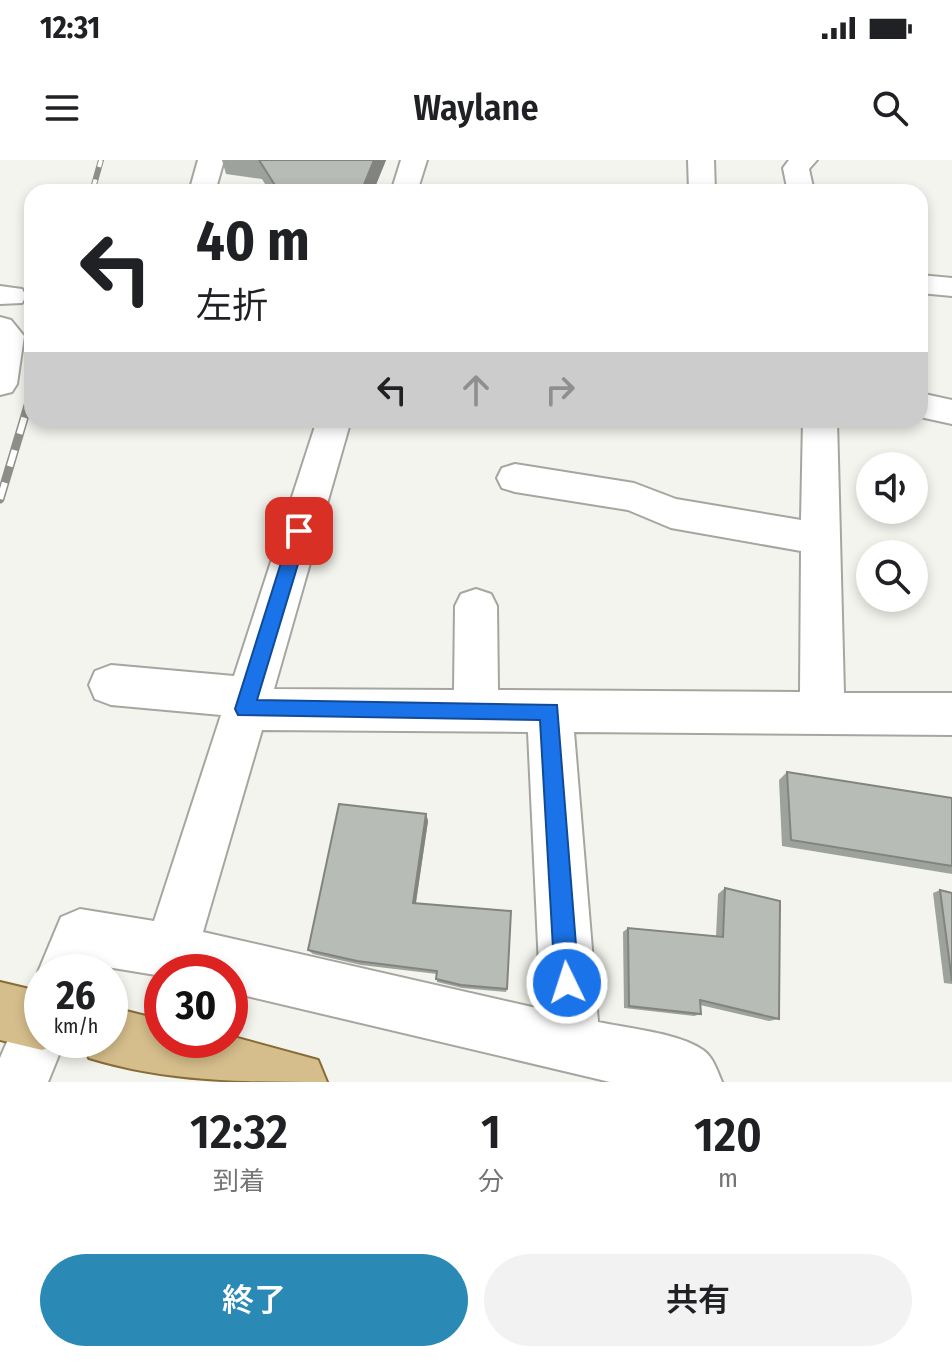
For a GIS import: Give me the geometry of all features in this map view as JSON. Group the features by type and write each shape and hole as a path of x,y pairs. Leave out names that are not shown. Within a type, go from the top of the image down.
{"main road":[{"path":"0,1011 24,1017"},
{"path":"128,1041 296,1082"}],"street":[{"path":"204,184 211,160"},
{"path":"406,184 414,160"},
{"path":"701,160 702,184"},
{"path":"799,184 796,168 804,160"},
{"path":"928,285 952,287"},
{"path":"0,327 8,336 0,384"},
{"path":"928,407 952,412"},
{"path":"171,951 332,428"},
{"path":"820,428 822,713"},
{"path":"515,478 634,497 671,513 821,539"},
{"path":"476,606 476,710"},
{"path":"111,685 246,703 476,710 952,714"},
{"path":"550,711 571,1044"},
{"path":"72,954 80,936 171,951 682,1070 693,1082"},
{"path":"19,1082 29,1058"}],"building":[{"path":"259,160 374,160 364,184 274,184"},
{"path":"787,772 952,798 952,866 791,840"},
{"path":"339,804 426,814 413,903 511,911 507,989 461,985 436,979 437,971 357,961 308,950"},
{"path":"725,888 780,901 779,1019 700,1000 701,1014 629,1006 628,928 723,937"},
{"path":"940,890 952,893 952,981"}],"railway":[{"path":"94,184 101,160"},
{"path":"0,499 24,419"}],"route":[{"path":"299,531 245,709 550,711 567,983"}]}
